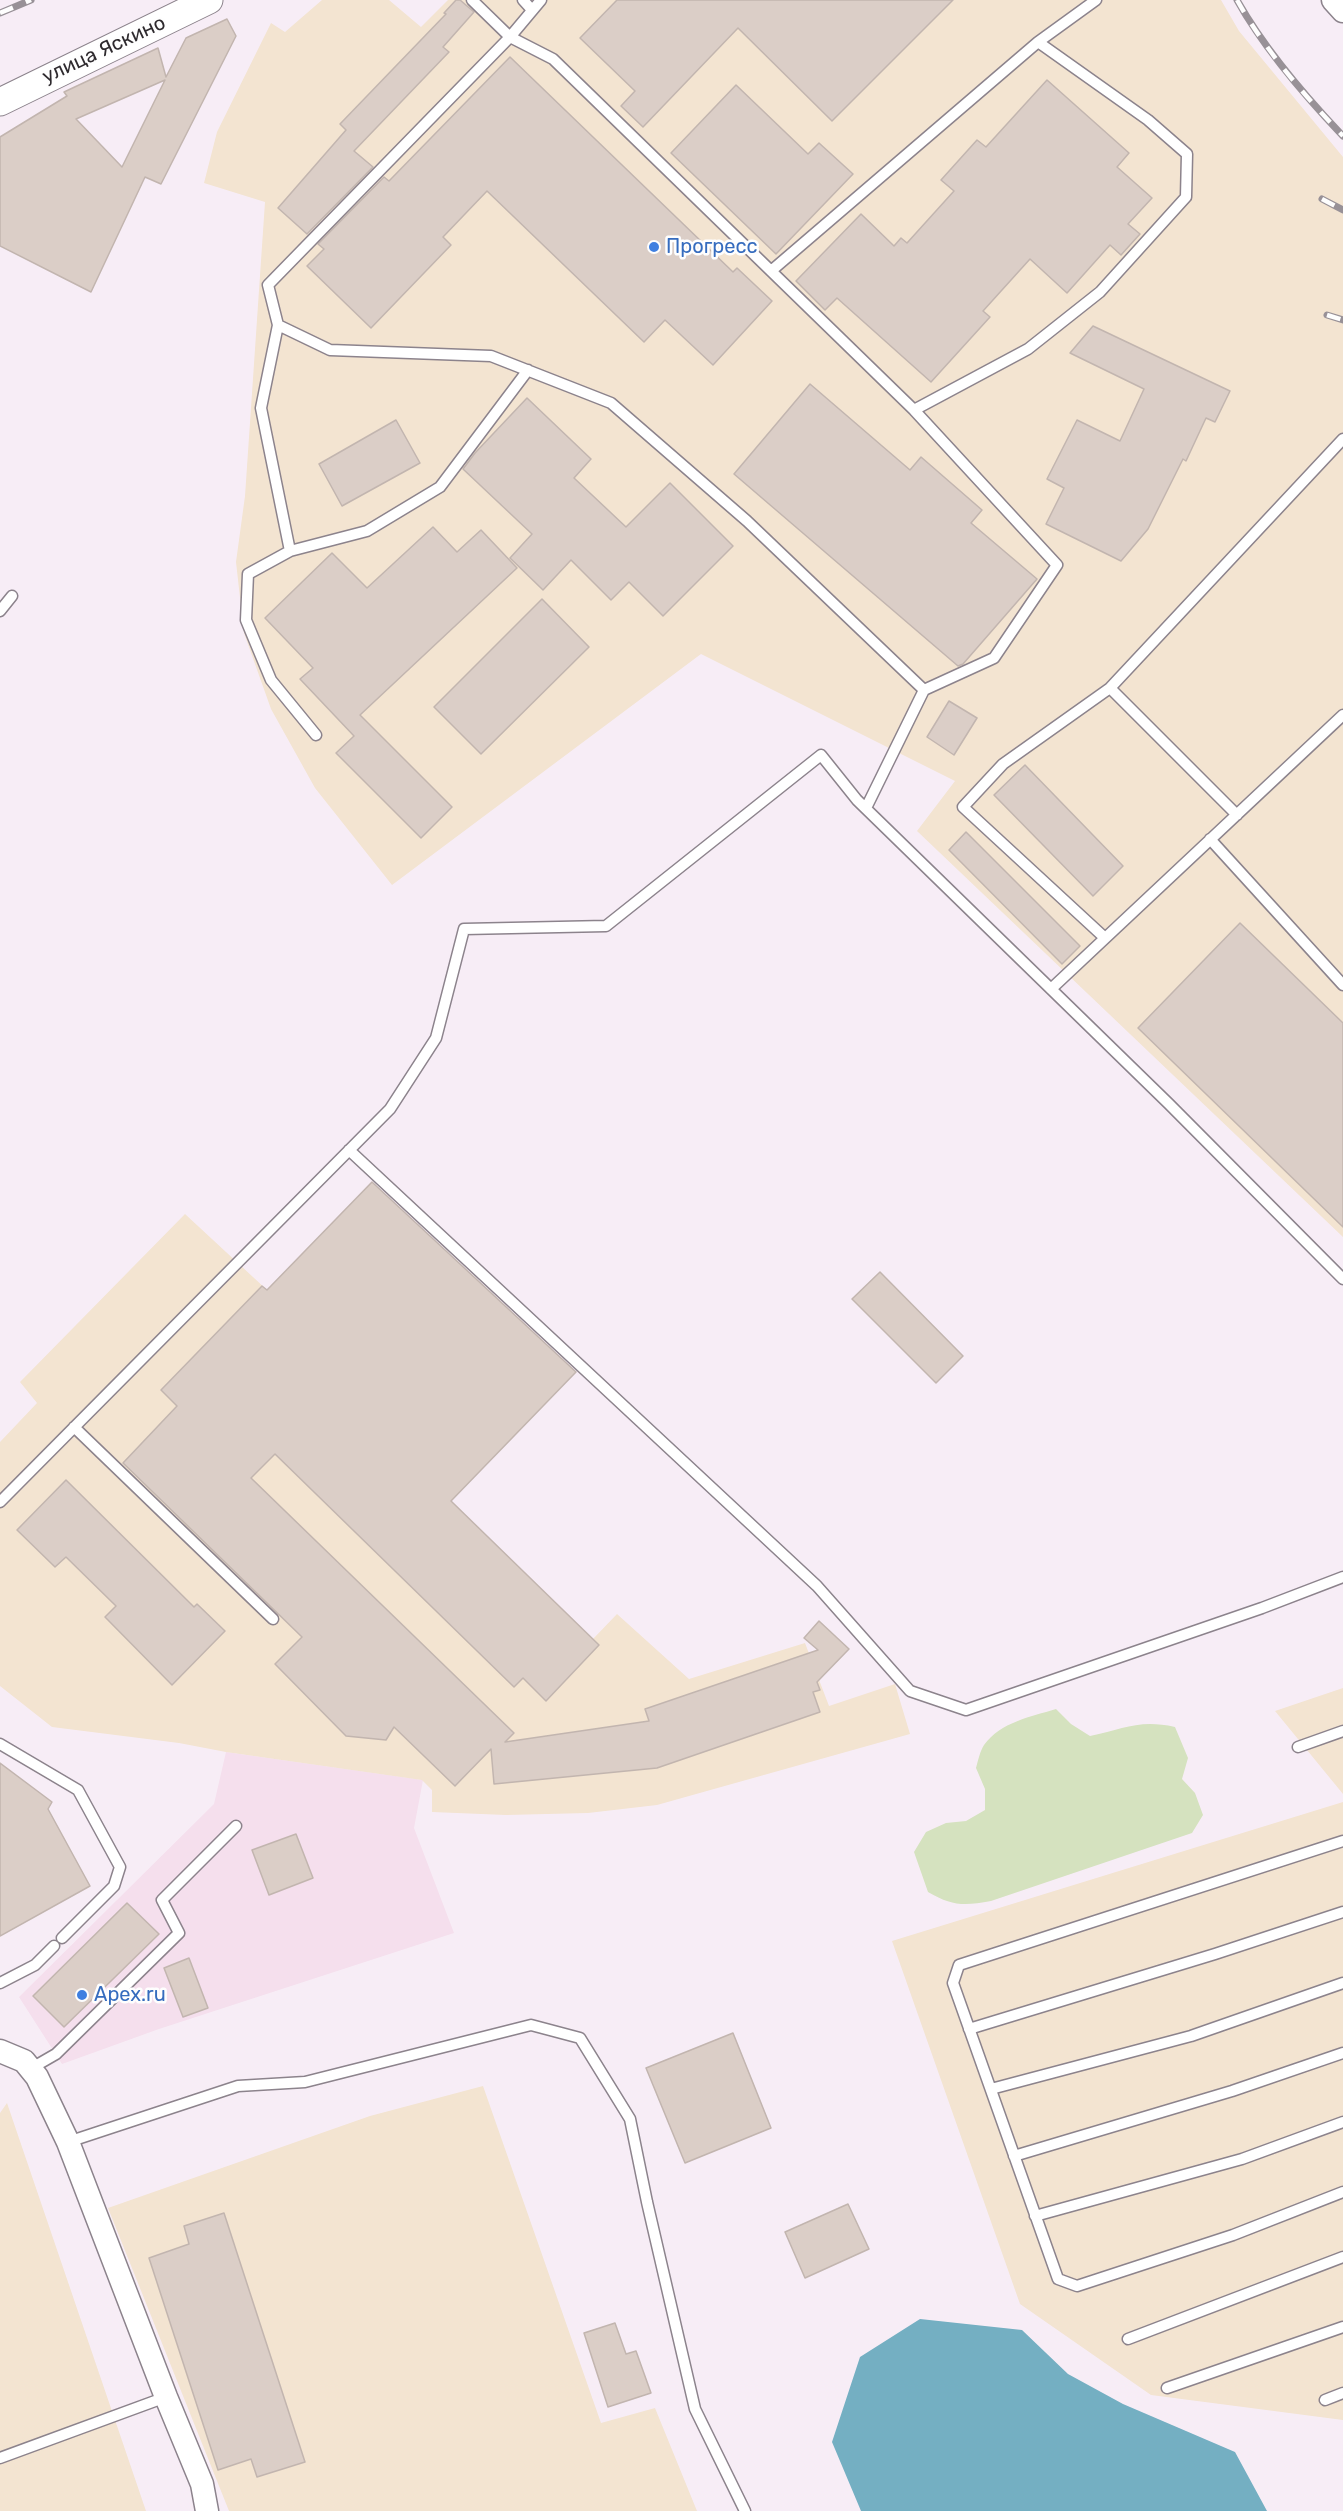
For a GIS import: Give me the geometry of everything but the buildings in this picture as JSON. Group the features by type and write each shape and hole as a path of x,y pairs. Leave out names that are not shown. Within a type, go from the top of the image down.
{"street":[{"name":"улица Яскино","path":"0,102 209,0"},
{"path":"1333,0 1343,11"},
{"path":"0,2051 24,2061 37,2077 68,2142 202,2484 207,2511"}],"lane":[{"path":"472,0 510,37 554,59 914,410 1057,565 994,658 924,690 866,808"},
{"path":"523,0 532,10"},
{"path":"290,552 261,408 278,324 268,285 510,37 541,0"},
{"path":"771,271 1038,42 1096,0"},
{"path":"914,410 1028,349 1100,292 1186,197 1187,154 1148,120 1038,42"},
{"path":"278,324 330,350 492,356 610,403 747,521 924,690"},
{"path":"316,735 272,680 246,620 248,574 290,552 367,531 440,487 528,370"},
{"path":"1105,938 963,807 1003,764 1110,688 1343,439"},
{"path":"0,611 12,596"},
{"path":"1110,688 1237,815"},
{"path":"1051,989 1343,715"},
{"path":"0,1502 390,1108 436,1038 464,929 606,926 821,755 866,808 1343,1279"},
{"path":"1210,839 1343,985"},
{"path":"349,1150 817,1586 910,1691 966,1710 1262,1608 1343,1577"},
{"path":"74,1427 273,1619"},
{"path":"1298,1747 1343,1731"},
{"path":"0,1745 78,1790 120,1867 114,1886 35,1965 0,1983"},
{"path":"30,2069 56,2054 179,1933 162,1900 236,1826"},
{"path":"1343,1841 959,1965 953,1983 1058,2279 1077,2286 1233,2235 1343,2192"},
{"path":"969,2029 1215,1954 1343,1912"},
{"path":"991,2089 1191,2036 1343,1983"},
{"path":"68,2142 238,2086 305,2082 531,2025 580,2038 630,2119 695,2409 745,2511"},
{"path":"1014,2156 1232,2091 1343,2053"},
{"path":"1035,2216 1242,2159 1343,2122"},
{"path":"1128,2339 1343,2257"},
{"path":"1167,2388 1343,2327"},
{"path":"1325,2400 1343,2393"},
{"path":"0,2458 166,2397"}],"shaded area":[{"path":"322,0 389,0 421,27 448,0 1221,0 1239,31 1343,157 1343,1237 917,831 955,781 701,654 392,885 315,788 271,709 244,633 236,562 245,496 265,202 204,183 217,132 271,23 285,32"},
{"path":"185,1214 267,1290 329,1383 593,1639 617,1614 689,1679 805,1643 829,1706 895,1684 910,1734 657,1805 588,1813 506,1815 432,1812 432,1790 422,1780 226,1752 179,1743 52,1727 0,1686 0,1442 37,1403 20,1382"},
{"path":"1343,1688 1343,1794 1275,1711"},
{"path":"226,1752 423,1780 414,1828 454,1933 159,2029 62,2064 19,1997 214,1804"},
{"path":"1343,1802 1343,2420 1151,2395 1020,2304 892,1941"},
{"path":"483,2086 601,2423 655,2408 697,2511 229,2511 108,2208 370,2116"},
{"path":"7,2103 146,2511 0,2511 0,2113"}],"green space":[{"path":"1056,1709 1071,1724 1090,1736 1141,1724 1175,1727 1188,1758 1182,1779 1195,1793 1203,1815 1192,1833 991,1901 958,1904 928,1892 914,1852 926,1832 946,1823 966,1821 985,1810 985,1789 976,1768 984,1745 1007,1726"}],"water":[{"path":"920,2319 1022,2330 1068,2374 1123,2404 1235,2452 1267,2511 861,2511 832,2442 860,2357"}],"railway":[{"path":"0,13 31,0"},
{"path":"1237,0 1260,37 1286,71 1343,136"},
{"path":"1322,199 1343,210"},
{"path":"1327,315 1343,320"}],"place":[{"name":"Прогресс","path":"654,247"},
{"name":"Apex.ru","path":"82,1995"}]}
